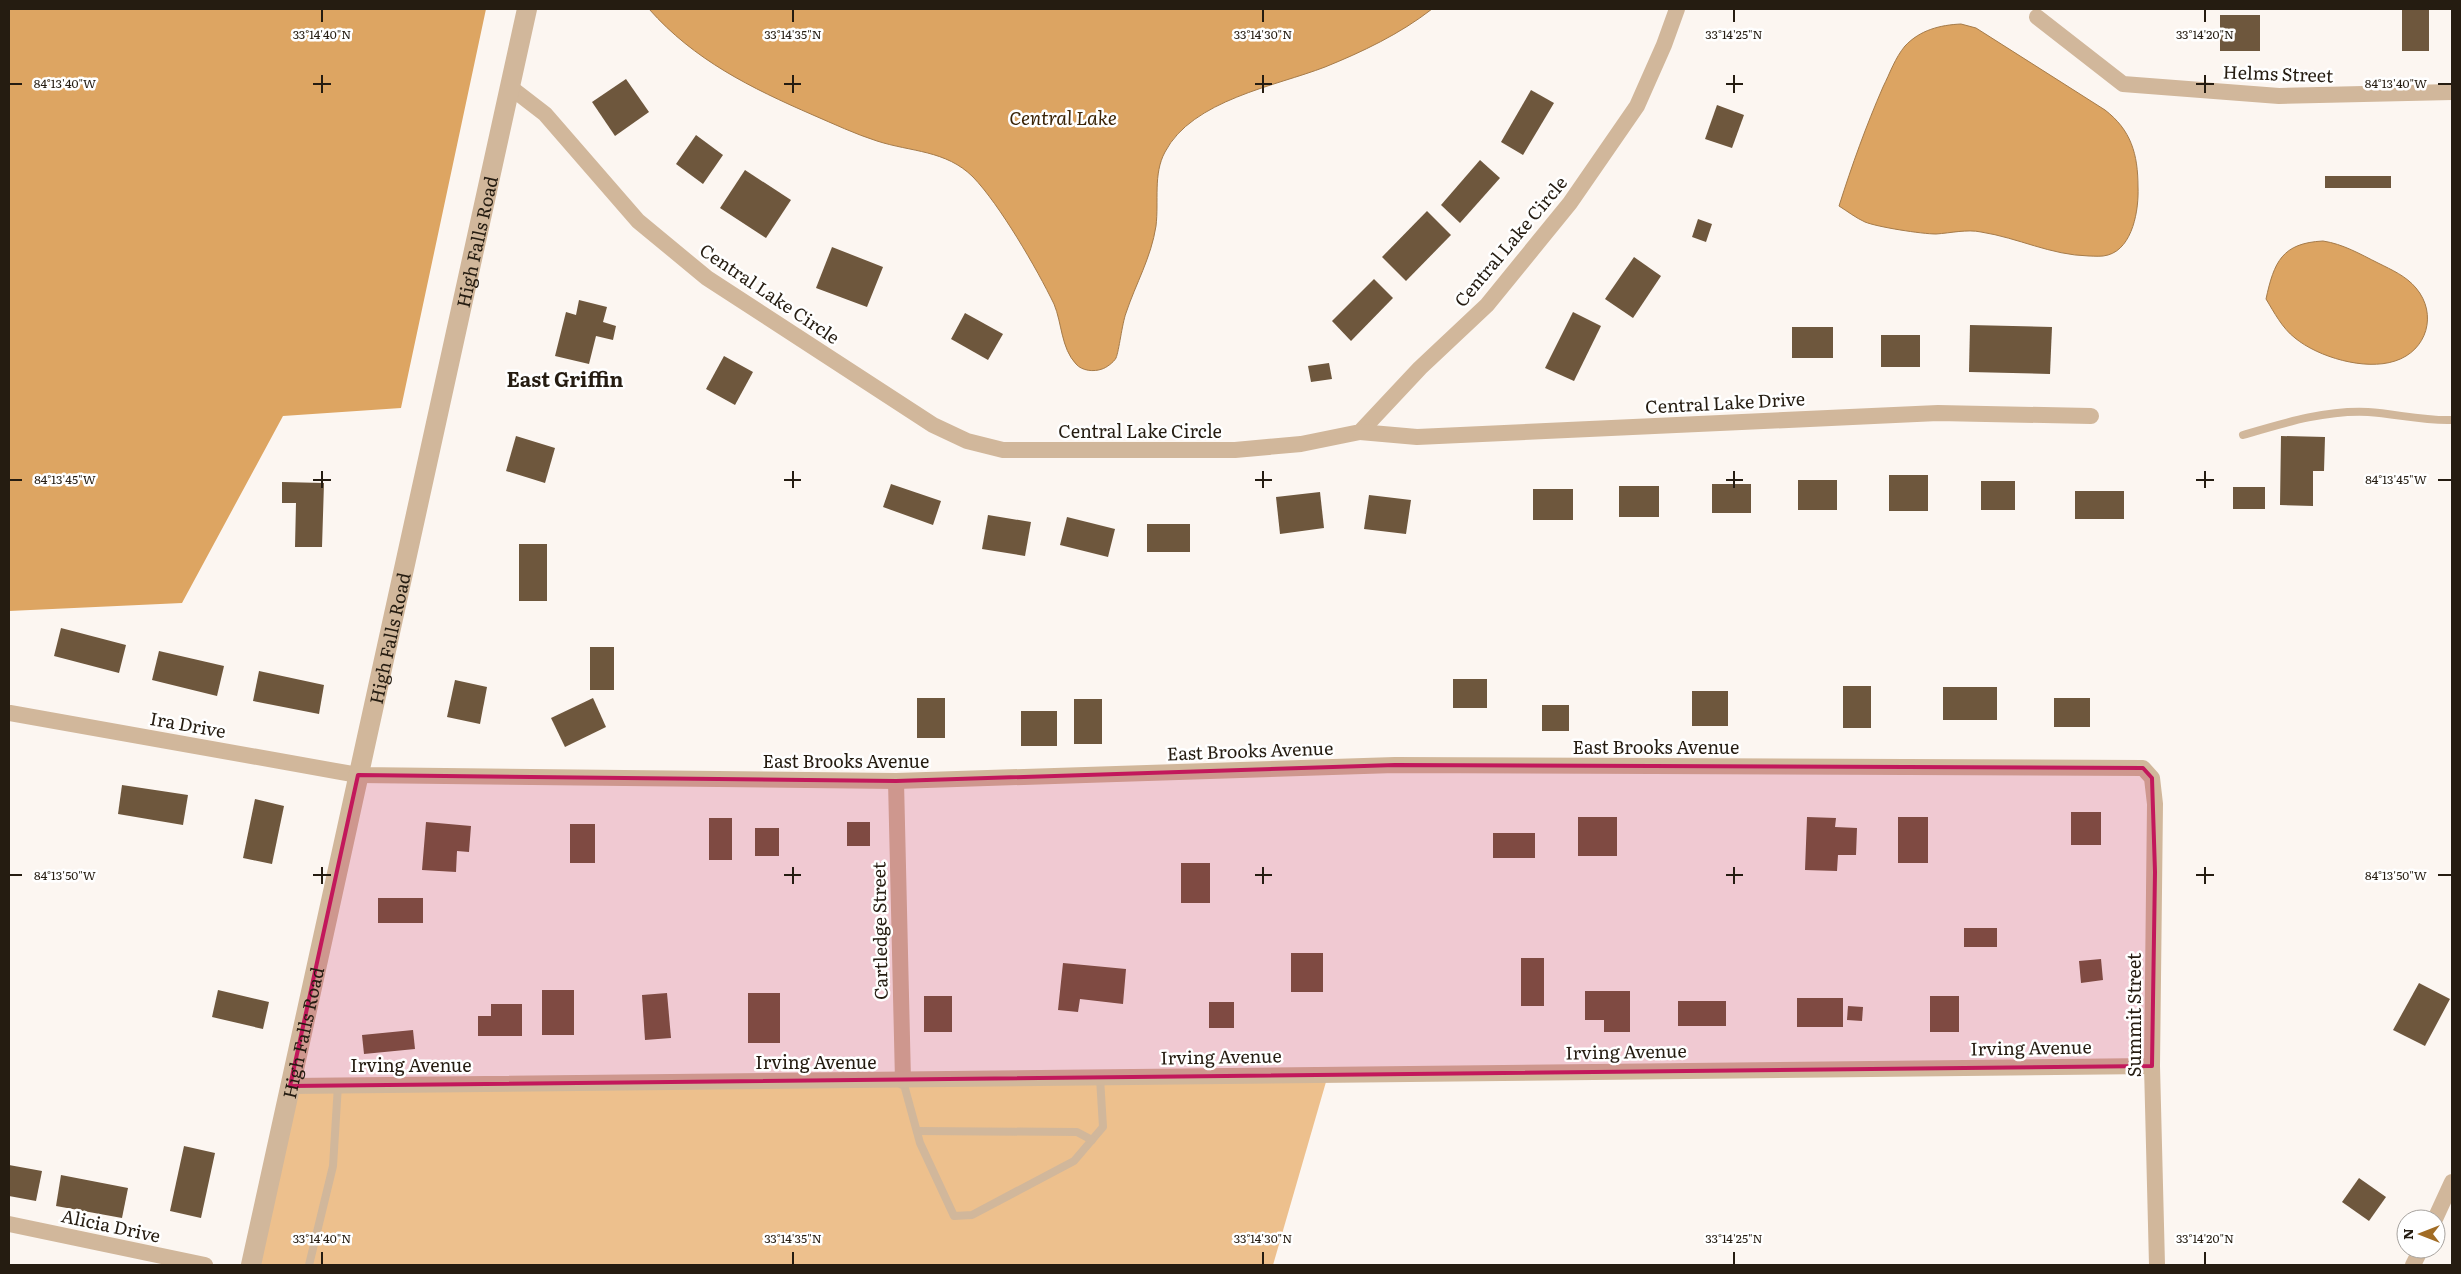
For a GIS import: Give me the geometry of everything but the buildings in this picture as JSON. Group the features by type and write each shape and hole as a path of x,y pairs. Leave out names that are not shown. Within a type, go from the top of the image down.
{"street":[{"name":"High Falls Road","path":"251,1265 528,9"},
{"name":"Central Lake Circle","path":"510,87 546,114 638,221 708,278 933,425 968,441 1003,450 1235,450 1301,444 1360,432 1420,368 1487,305 1570,203 1637,106 1664,45 1677,9"},
{"name":"Helms Street","path":"2036,17 2123,84 2279,96 2452,92"},
{"name":"Central Lake Drive","path":"1360,432 1417,437 1938,413 2091,416"},
{"name":"Ira Drive","path":"10,713 358,775"},
{"name":"East Brooks Avenue","path":"358,775 896,781 1394,765 2143,768"},
{"name":"Summit Street","path":"2143,768 2152,778 2155,804 2152,1066 2156,1265"},
{"name":"Cartledge Street","path":"896,781 903,1080"},
{"name":"Irving Avenue","path":"290,1086 2152,1066"},
{"path":"2440,1209 2452,1182"},
{"name":"Alicia Drive","path":"9,1224 205,1265"}],"lane":[{"path":"2243,435 2306,417 2367,412 2427,421 2452,420"},
{"path":"903,1080 920,1143 954,1216 972,1215 1074,1161 1103,1127 1100,1078"},
{"path":"309,1265 333,1166 338,1085"},
{"path":"917,1131 1077,1132 1092,1140"}],"highlighted area":[{"path":"1395,765 2143,768 2152,778 2155,872 2152,1066 290,1086 358,775 896,781"}],"shaded area":[{"path":"9,9 486,9 401,408 283,416 182,603 9,611"},
{"path":"1328,1075 1273,1265 260,1265 297,1089"}],"water":[{"name":"Central Lake","path":"649,9 1432,9 1394,34 1353,55 1325,67 1237,97 1215,107 1194,119 1178,134 1161,160 1154,238 1126,313 1116,358 1106,367 1092,371 1079,366 1071,358 1067,351 1057,311 1038,273 995,204 984,189 963,168 928,153 890,145 861,135 813,115 746,83 704,58 666,27"},
{"path":"1961,24 1976,28 2105,110 2127,134 2134,153 2138,175 2138,196 2133,227 2123,245 2117,251 2103,256 2075,255 2048,250 1976,231 1936,234 1900,230 1865,222 1839,206 1871,116 1890,71 1901,51 1924,32 1938,27"},
{"path":"2323,241 2344,247 2388,268 2416,288 2423,298 2427,320 2426,331 2415,349 2406,356 2383,364 2356,363 2316,351 2295,338 2282,325 2266,299 2277,265 2289,250 2309,243"}],"district":[{"name":"East Griffin","path":"565,378"}]}
